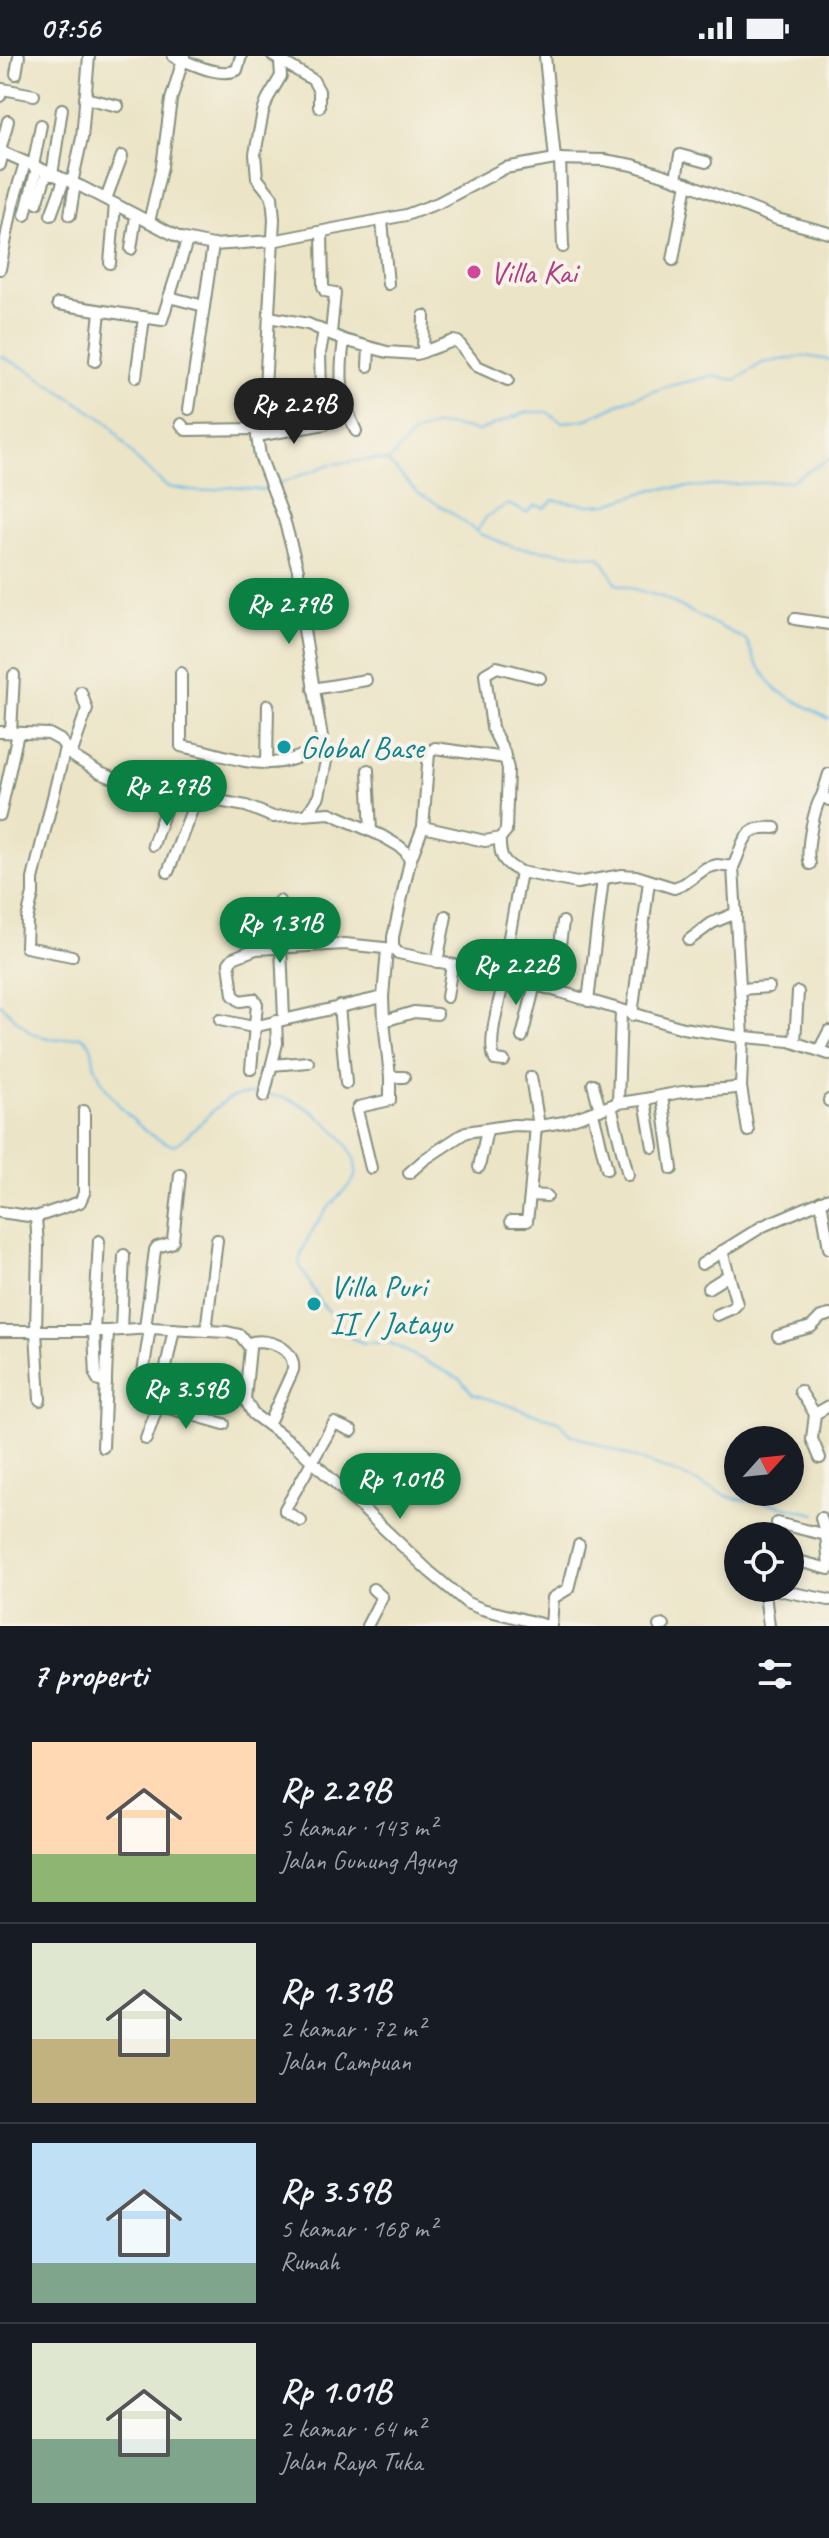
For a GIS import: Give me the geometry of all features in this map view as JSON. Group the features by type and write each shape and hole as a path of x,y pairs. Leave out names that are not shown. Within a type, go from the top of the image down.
{"street":[{"path":"16,74 19,56"},
{"path":"25,215 51,175 82,138 89,56"},
{"path":"209,69 210,56"},
{"path":"149,222 162,166 180,57 209,69 234,71 239,66 241,56"},
{"path":"545,56 558,159 563,247"},
{"path":"277,59 313,80 319,91 319,107"},
{"path":"277,59 281,76 263,112 255,154 257,178 272,197 274,219 264,408 258,432 260,456 276,496 298,570 301,612 323,744 325,773 319,796 308,813"},
{"path":"0,96 3,89 34,95"},
{"path":"85,98 118,106"},
{"path":"51,215 51,175 62,109"},
{"path":"0,165 8,121"},
{"path":"41,125 51,175 70,215"},
{"path":"1,152 110,201 187,241 213,245 272,241 382,221 423,210 505,168 558,159 604,160 633,165 777,219 829,233"},
{"path":"676,179 680,155 706,162"},
{"path":"110,263 110,201 122,156"},
{"path":"37,203 51,175"},
{"path":"0,269 13,203 51,175"},
{"path":"673,260 687,183"},
{"path":"131,249 136,216"},
{"path":"382,221 388,284"},
{"path":"321,393 320,353 328,332 335,293 325,291 323,286 322,233"},
{"path":"58,304 162,320 177,281 187,241"},
{"path":"189,409 213,245"},
{"path":"169,297 204,306"},
{"path":"95,361 100,311"},
{"path":"423,352 424,316"},
{"path":"269,317 308,324 344,340 397,353 417,354 458,342 477,366 508,380"},
{"path":"136,377 144,318"},
{"path":"344,340 340,368 342,396 344,408 356,431"},
{"path":"368,366 369,348"},
{"path":"181,424 186,430 258,432 325,424"},
{"path":"795,619 829,624"},
{"path":"540,678 497,667 485,674 492,728 508,769 508,817 506,831 500,838 499,853 508,866 521,872 577,883 622,875 636,876 674,888 706,868 717,865 733,867"},
{"path":"181,673 181,746 253,763 278,764 303,757 323,744"},
{"path":"0,815 14,675"},
{"path":"313,689 366,680"},
{"path":"72,956 23,947 33,879 68,751 87,709 81,692"},
{"path":"267,763 268,705"},
{"path":"10,732 49,734 60,740 68,751 100,773 113,778 139,779 197,797 246,806 279,818 330,813 399,846 410,861"},
{"path":"371,1168 357,1110 390,1100 383,997 395,924 410,861 423,827 429,753 435,748 505,758"},
{"path":"368,770 371,831"},
{"path":"805,857 817,803 826,798 829,774"},
{"path":"153,845 172,790"},
{"path":"319,796 330,813"},
{"path":"168,872 197,797"},
{"path":"423,827 485,841 500,838"},
{"path":"748,1131 741,1087 743,1037 733,867 747,834 756,828 775,828"},
{"path":"504,1061 495,1060 492,1055 494,1026 521,872"},
{"path":"588,1001 603,879"},
{"path":"607,1169 606,1108 649,881"},
{"path":"264,1096 280,1019 279,901"},
{"path":"689,940 712,923 736,913"},
{"path":"437,962 446,916"},
{"path":"554,990 563,922"},
{"path":"251,1069 257,1004 254,999 240,1001 233,995 229,963 233,958 256,949 345,944 390,949 535,984 683,1028 795,1042 824,1052 829,1031"},
{"path":"447,997 452,965"},
{"path":"522,1037 535,984"},
{"path":"741,989 769,987"},
{"path":"795,1042 798,992"},
{"path":"220,1020 253,1027 383,997"},
{"path":"339,1006 346,1083"},
{"path":"384,1021 414,1012 437,1014"},
{"path":"272,1065 308,1062"},
{"path":"390,1077 404,1077"},
{"path":"511,1221 527,1221 537,1126 531,1077"},
{"path":"593,1084 606,1108 628,1175"},
{"path":"409,1173 466,1132 564,1122 606,1108 678,1092 721,1091 741,1087"},
{"path":"662,1096 672,1169"},
{"path":"645,1101 653,1147"},
{"path":"0,1212 36,1217 80,1202 84,1111"},
{"path":"479,1167 487,1130"},
{"path":"141,1385 155,1250 173,1240 180,1175"},
{"path":"530,1195 547,1196"},
{"path":"702,1264 771,1222 825,1200 829,1248"},
{"path":"36,1217 36,1331 40,1400"},
{"path":"206,1331 217,1240"},
{"path":"99,1241 94,1331 96,1376 106,1383"},
{"path":"717,1315 737,1304 722,1251"},
{"path":"121,1330 124,1255"},
{"path":"708,1288 729,1275"},
{"path":"778,1336 811,1327 821,1317 829,1315"},
{"path":"0,1331 148,1328 234,1332 249,1343 265,1341 287,1351 294,1362 268,1425"},
{"path":"146,1439 158,1405 174,1329"},
{"path":"103,1447 108,1331"},
{"path":"249,1343 251,1354 245,1399 253,1414 313,1461 467,1603 550,1626 552,1601 555,1595 568,1589 579,1545"},
{"path":"162,1384 223,1397"},
{"path":"800,1391 815,1414 812,1439 820,1458"},
{"path":"158,1405 224,1424"},
{"path":"815,1414 829,1406"},
{"path":"301,1521 285,1509 334,1423 352,1431"},
{"path":"804,1562 829,1567 821,1518"},
{"path":"804,1530 826,1535"},
{"path":"367,1626 381,1599 380,1593 373,1589"},
{"path":"804,1596 829,1600"},
{"path":"768,1602 769,1626"}],"waterway":[{"path":"0,356 30,371 109,423 135,458 167,487 200,492 231,487 262,490 268,487"},
{"path":"388,462 414,433 434,426 447,425 478,431 527,412 547,412 562,422 587,419 627,400 669,386 712,376 736,380 762,363 806,356 829,360"},
{"path":"275,485 331,464 376,459 388,462 417,492 480,534 514,547 600,557 617,584 662,597 746,640 757,664 776,690 829,719"},
{"path":"477,531 487,516 508,504 527,513 535,505 545,508 553,500 608,504 654,489 791,481 829,459"},
{"path":"0,1004 32,1034 57,1040 82,1036 87,1040 101,1080 118,1104 151,1135 174,1145 222,1103 245,1094 261,1094"},
{"path":"268,1095 293,1101 314,1113 344,1140 355,1161 354,1180 318,1222 304,1246 299,1264 319,1300 351,1338 364,1343 390,1343 460,1379 473,1394 558,1421 570,1434 682,1475 732,1498 816,1514"}],"place":[{"name":"Villa Kai","path":"474,272"},
{"name":"Global Base","path":"284,747"},
{"name":"Villa Puri II / Jatayu","path":"314,1304"}]}
